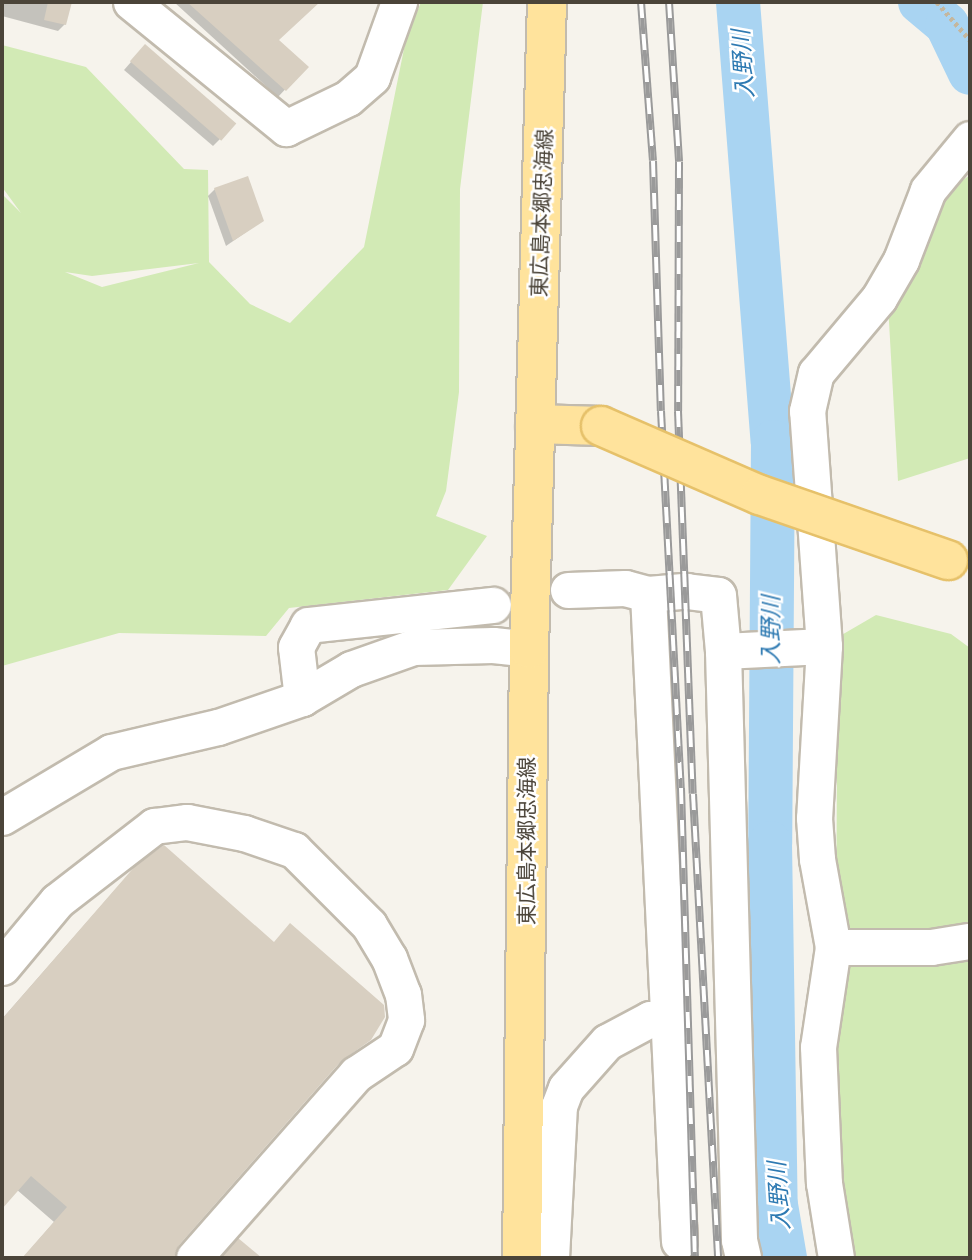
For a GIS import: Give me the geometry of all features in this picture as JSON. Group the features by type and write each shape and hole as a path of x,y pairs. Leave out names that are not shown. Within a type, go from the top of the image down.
{"main road":[{"name":"東広島本郷忠海線","path":"522,1258 529,649 547,2"},
{"path":"535,424 601,426 760,495 959,563"}],"street":[{"path":"131,2 286,128 348,98 372,77 399,2"},
{"path":"836,1258 824,1183 818,1047 834,947 817,859 814,818 817,647 807,411 816,373 879,298 901,260 928,190 970,139"},
{"path":"568,590 625,588 648,594 686,591 718,596 733,650 739,1240 743,1258"},
{"path":"648,594 679,1241"},
{"path":"302,698 296,647 308,625 493,605"},
{"path":"2,817 111,752 218,727 302,698 351,668 413,647 493,645 529,649"},
{"path":"733,650 817,647"},
{"path":"2,967 57,901 154,826 187,822 244,833 294,850 369,925 389,958 403,994 406,1020 395,1048 356,1074 194,1258"},
{"path":"834,947 931,947 970,941"},
{"path":"551,1258 559,1106 566,1088 607,1042 650,1019 670,1018"}],"path":[{"path":"937,2 970,40"}],"green space":[{"path":"421,2 483,2 460,189 459,392 446,491 436,516 487,536 448,590 289,608 266,636 119,633 2,666 2,194 21,213 2,187 2,45 86,67 184,169 208,170 209,262 250,304 290,323 364,247 406,39","holes":["199,263 102,287 65,272 92,276"]},
{"path":"970,175 970,458 898,481 888,304 935,200"},
{"path":"876,615 951,634 970,648 970,1258 844,1258 835,1176 837,756 833,640"}],"building":[{"path":"48,2 72,2 66,25 44,20"},
{"path":"187,2 320,2 279,40 309,67 286,91"},
{"path":"145,44 236,123 221,141 130,61"},
{"path":"248,176 264,221 233,241 214,188"},
{"path":"164,845 274,942 290,923 384,1005 385,1017 371,1040 341,1061 179,1245 174,1258 22,1258 67,1207 31,1176 2,1209 2,1019 136,865"},
{"path":"238,1238 262,1258 221,1258"}],"waterway":[{"name":"入野川","path":"738,2 773,442 770,843 776,1205 785,1258"},
{"path":"920,2 947,25 970,73"}],"railway":[{"path":"641,2 653,161 661,411 681,788 695,1258"},
{"path":"669,2 679,162 678,411 693,794 718,1258"}]}
